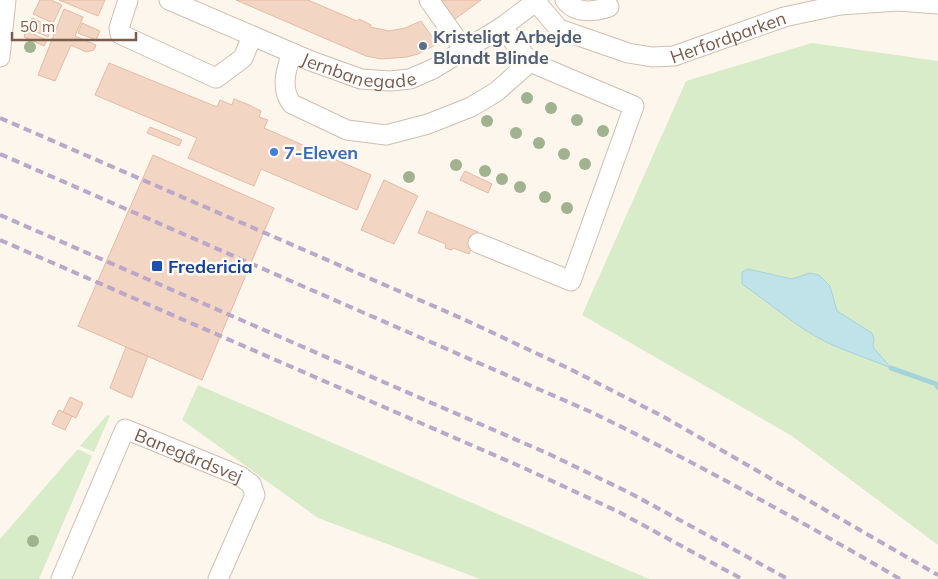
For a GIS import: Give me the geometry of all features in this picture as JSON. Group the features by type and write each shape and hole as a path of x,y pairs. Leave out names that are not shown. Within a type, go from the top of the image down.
{"street":[{"path":"0,57 6,0"},
{"path":"128,0 118,28 120,34 216,78 243,58 252,36"},
{"name":"Jernbanegade","path":"169,0 292,53 361,79 390,81 410,79 433,69 502,27 537,1"},
{"path":"429,0 465,51"},
{"path":"565,0 568,5 579,10 596,11 608,7"},
{"name":"Herfordparken","path":"537,1 559,30 628,54 652,58 674,56 784,17 840,4 898,1 938,4"},
{"path":"478,243 571,281 634,106 530,62 502,27"},
{"path":"292,53 285,86 287,98 292,104 342,128 386,135 428,124 471,108 503,86 530,62"},
{"name":"Banegårdsvej","path":"61,579 125,429 240,476 252,484 255,495 218,579"}],"green space":[{"path":"812,43 938,61 938,545 792,436 582,315 686,81"},
{"path":"198,385 649,579 480,579 318,518 182,420"},
{"path":"107,415 110,416 94,452 80,446"},
{"path":"77,450 92,456 39,579 0,579 0,539"}],"water":[{"path":"748,269 792,279 810,273 819,275 830,286 837,311 872,333 874,339 873,347 891,368 826,342 794,322 742,284 742,272"}],"building":[{"path":"40,0 51,0 62,5 53,23 33,14"},
{"path":"59,0 105,0 98,16"},
{"path":"236,0 308,0 357,21 359,19 371,25 370,27 389,31 405,28 421,21 437,44 418,54 407,57 381,59 366,56"},
{"path":"436,0 481,0 451,22"},
{"path":"64,9 83,17 75,36 96,45 94,50 86,52 71,45 55,81 38,75"},
{"path":"32,18 52,27 48,37 28,28"},
{"path":"82,23 100,31 96,40 78,33"},
{"path":"26,31 47,40 44,46 24,37"},
{"path":"109,63 217,107 220,100 232,105 234,99 247,104 261,111 259,117 268,120 264,128 371,175 357,210 261,169 254,186 188,158 197,138 95,95"},
{"path":"150,127 182,140 179,146 147,133"},
{"path":"153,155 274,208 202,380 78,326"},
{"path":"465,171 492,184 488,193 460,180"},
{"path":"384,180 418,196 394,244 361,230"},
{"path":"427,211 478,232 469,254 453,248 452,250 445,248 446,244 418,233"},
{"path":"126,347 148,356 132,398 110,388"},
{"path":"70,397 83,403 76,418 63,412"},
{"path":"59,410 72,416 65,430 52,424"}],"waterway":[{"path":"891,368 936,384 938,387"}],"railway":[{"path":"0,118 461,318 570,369 664,417 938,575"},
{"path":"0,154 591,412 747,492 900,579"},
{"path":"0,215 549,454 630,493 788,579"},
{"path":"0,240 524,468 619,512 742,579"}],"place":[{"name":"Kristeligt Arbejde Blandt Blinde","path":"423,46"},
{"name":"7-Eleven","path":"274,152"},
{"name":"Fredericia","path":"157,266"}]}
